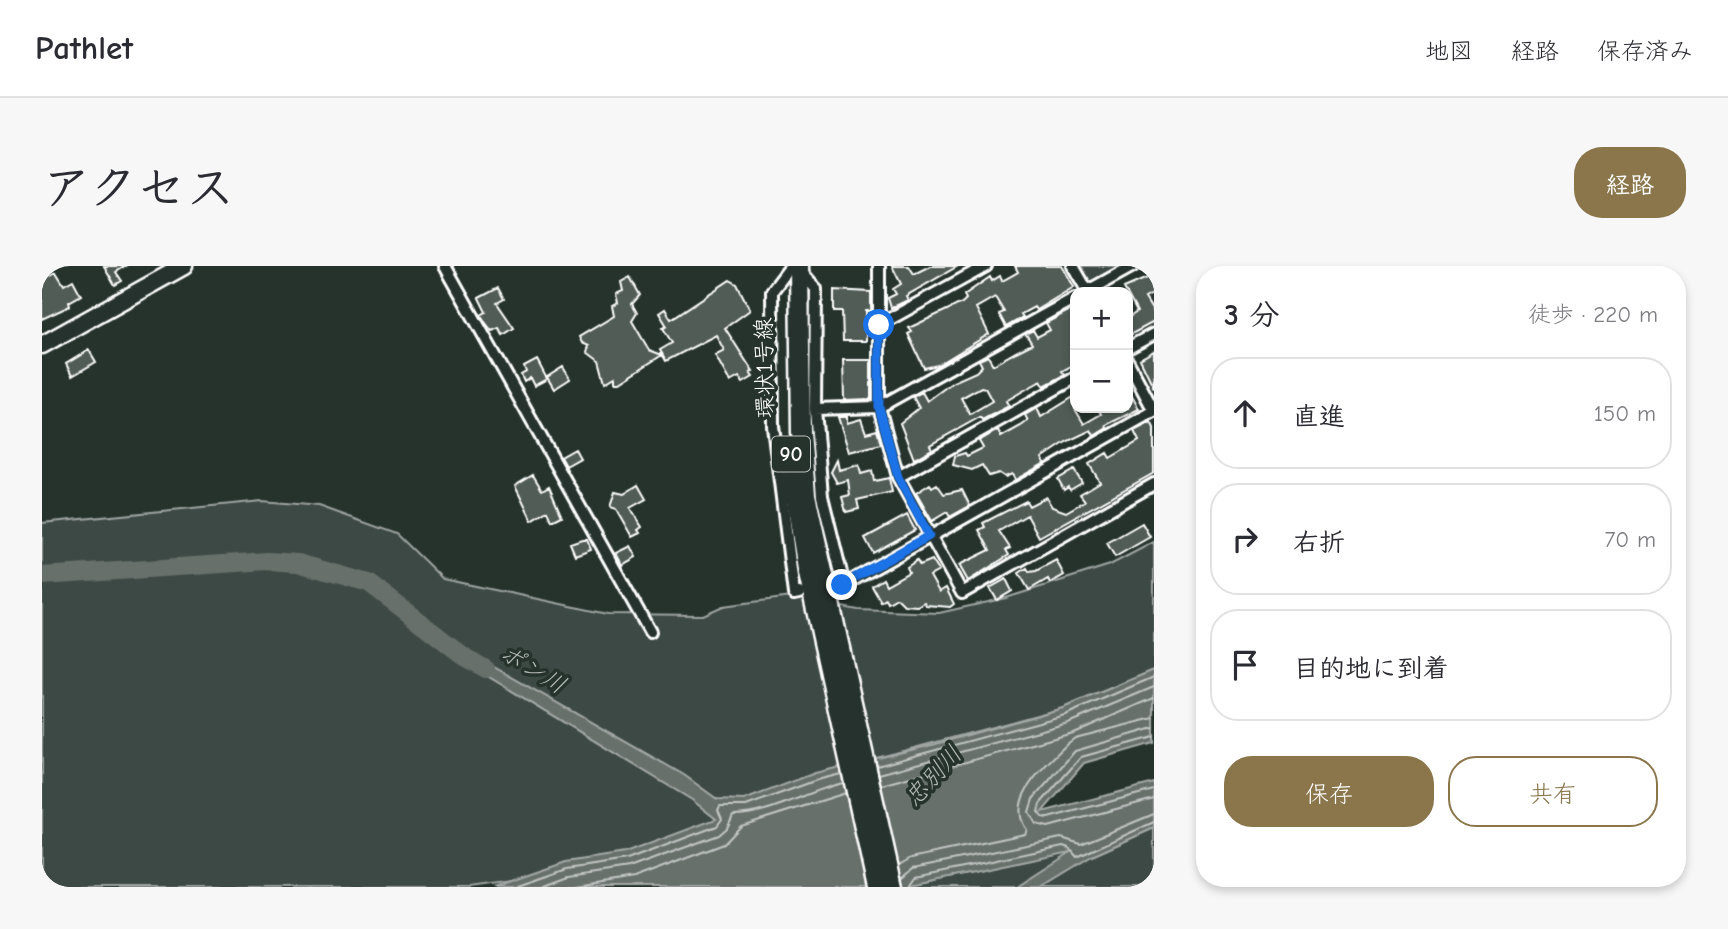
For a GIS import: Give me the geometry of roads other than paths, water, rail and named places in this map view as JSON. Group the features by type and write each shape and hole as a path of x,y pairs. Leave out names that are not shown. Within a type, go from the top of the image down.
{"main road":[{"path":"42,345 184,266"},
{"name":"環状1号線","path":"793,268 803,465 828,634"},
{"name":"90","path":"828,634 877,887"},
{"name":"90","path":"828,634 894,887"}],"street":[{"path":"445,266 650,632"},
{"path":"879,266 879,407 898,477 962,593 1154,484"},
{"path":"879,325 986,266"},
{"path":"1073,266 1084,287"},
{"path":"1096,287 1133,266"},
{"path":"799,593 794,594 772,426 772,291 793,268 816,289 815,410 822,496 841,585 1154,411 1133,371"},
{"path":"815,410 879,407 1070,301"},
{"path":"1133,345 1154,334"},
{"path":"898,477 1070,381"}],"water":[{"name":"忠別川","path":"471,654 684,775 717,799 744,800 815,773 936,744 1063,708 1154,670 1154,743 1084,763 1042,812 1154,783 1154,828 1092,856 1041,887 1017,887 1071,852 901,887 493,887 566,862 625,853 716,819 692,800 464,662"}],"waterway":[{"name":"ポン川","path":"42,576 267,561 298,563 369,583 465,657 486,669"}]}
